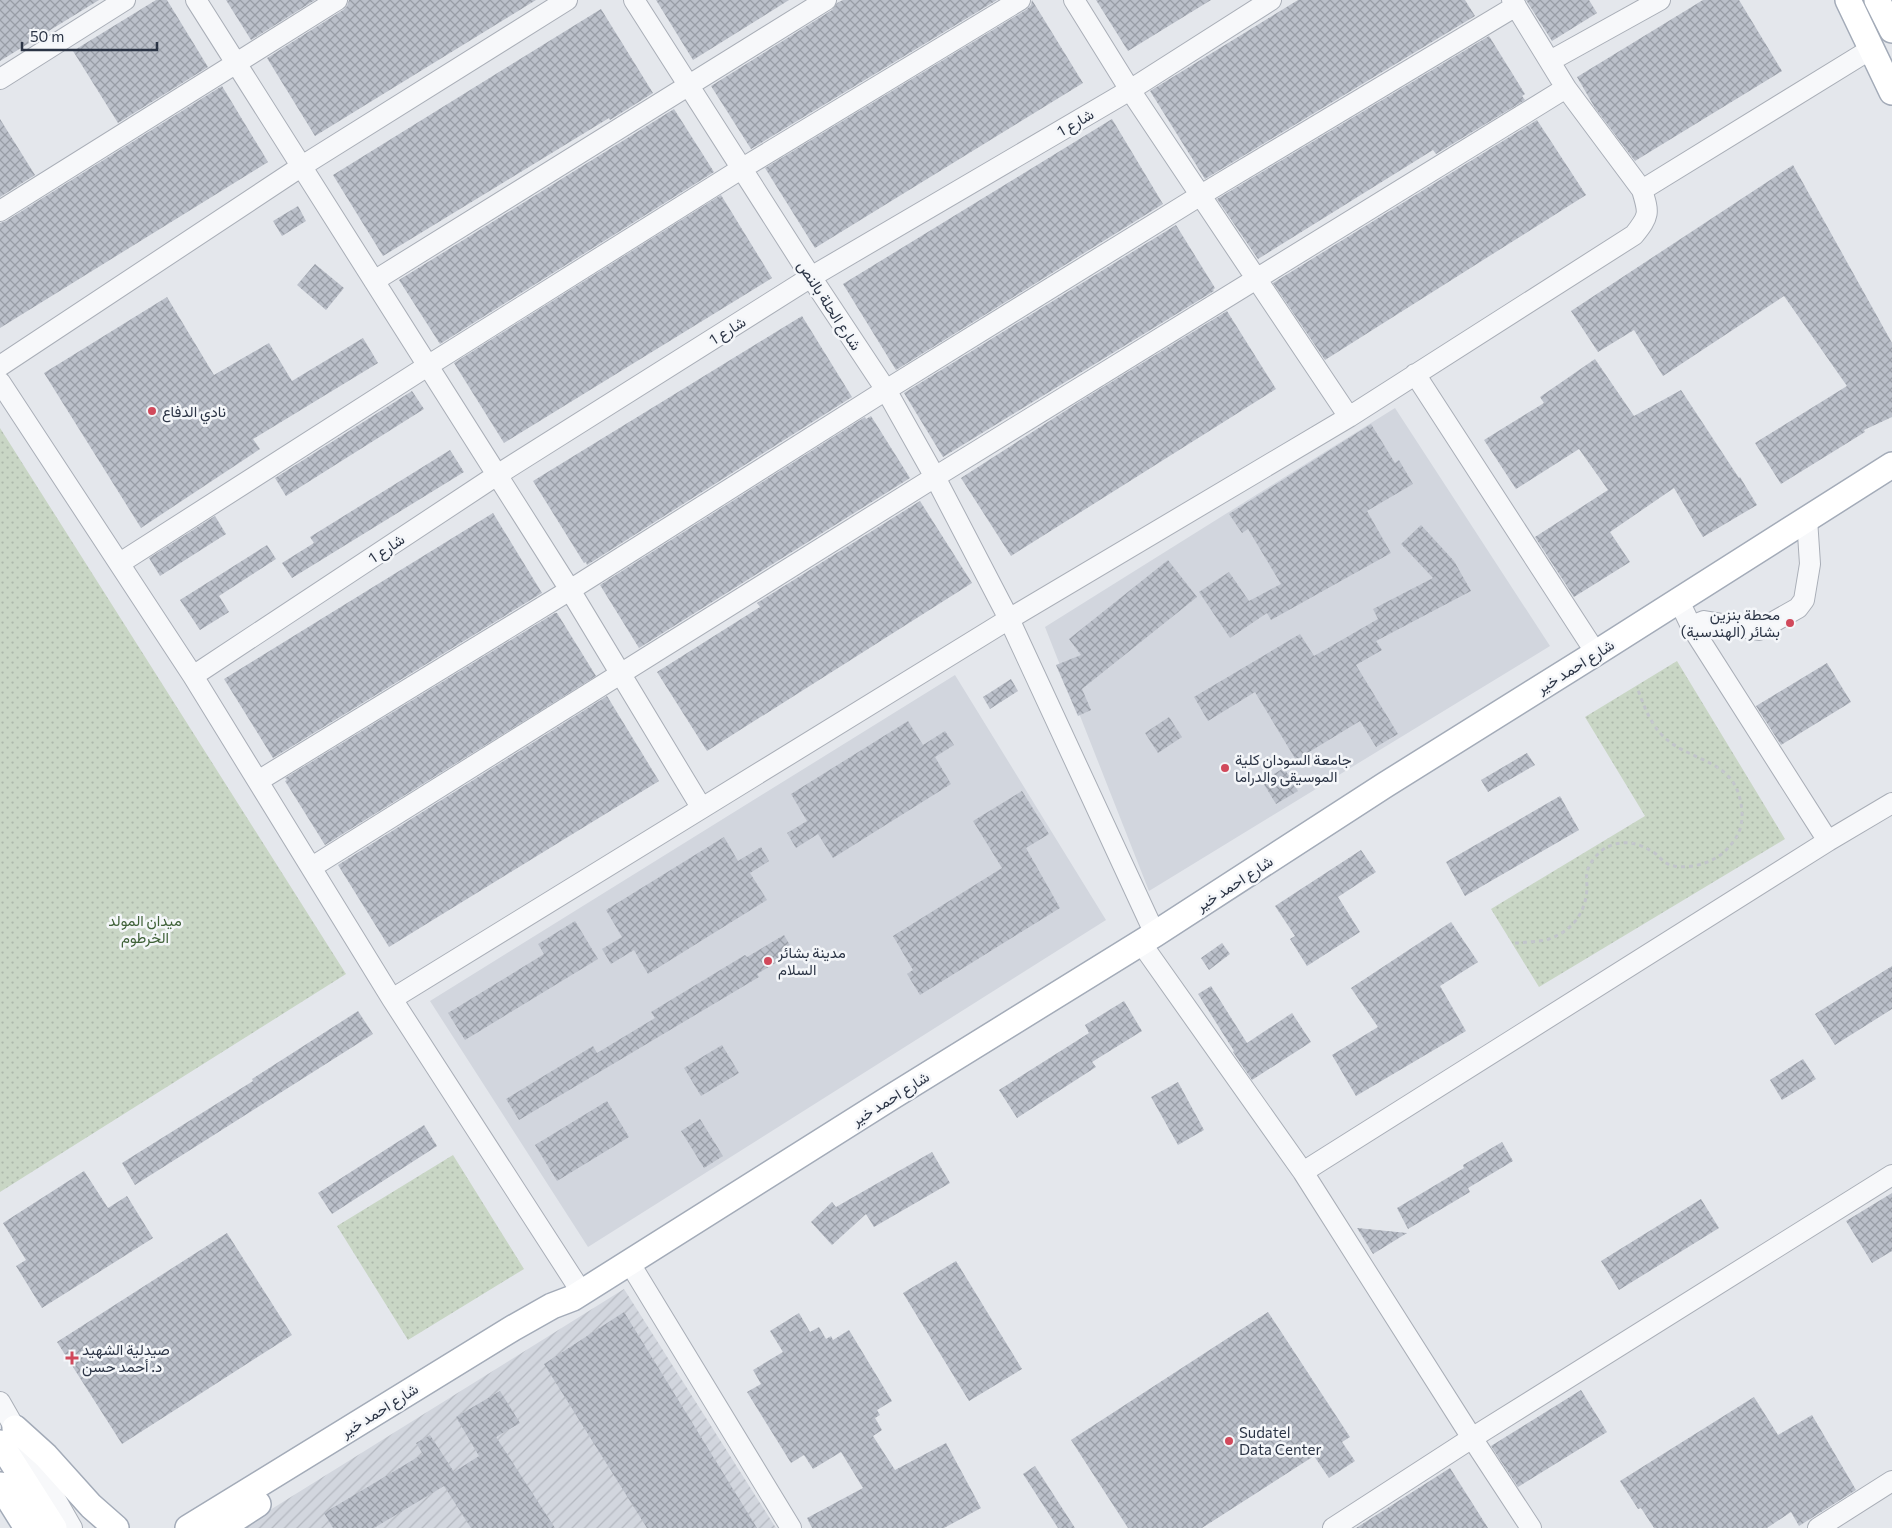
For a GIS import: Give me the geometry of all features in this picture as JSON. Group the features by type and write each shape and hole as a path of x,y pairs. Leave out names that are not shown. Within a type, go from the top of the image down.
{"main road":[{"path":"1848,0 1882,43 1892,92"},
{"path":"1877,0 1892,30"},
{"name":"شارع احمد خير","path":"221,1528 557,1317 578,1296 629,1262 1148,938 1385,785 1892,465"},
{"name":"شارع احمد خير","path":"188,1528 512,1328 552,1306 578,1296"},
{"path":"7,1435 54,1528"},
{"path":"7,1435 46,1456 91,1506 116,1528"},
{"path":"0,1485 12,1523"}],"street":[{"path":"0,79 125,0"},
{"path":"196,0 429,365 622,673 701,807"},
{"path":"0,212 337,0"},
{"path":"0,366 302,166 567,0"},
{"name":"شارع الحلة بالنص","path":"634,0 741,169 886,390 936,477 1009,619 1148,938 1303,1172 1531,1528"},
{"path":"374,281 688,84 826,0"},
{"path":"120,563 429,365 741,169 1020,0"},
{"path":"1074,0 1130,90 1348,417"},
{"name":"شارع 1","path":"193,676 497,475 811,277 1130,90 1271,0"},
{"path":"1550,61 1660,0"},
{"path":"258,781 570,590 886,390 1514,3 1566,88 1642,190 1648,211 1643,224 1634,235 1348,417 1009,619 392,998"},
{"path":"1642,190 1882,43"},
{"path":"312,867 936,477 1566,88"},
{"path":"1415,374 1596,653"},
{"path":"0,382 193,676 578,1296"},
{"path":"1692,626 1704,621 1759,630 1766,628 1798,608 1804,600 1810,564 1807,519"},
{"path":"1679,600 1692,626 1828,841"},
{"path":"1303,1172 1828,841 1892,803"},
{"path":"1333,1528 1472,1438 1892,1175"},
{"path":"629,1262 790,1528"},
{"path":"0,1402 7,1435 72,1528"},
{"path":"1818,1528 1892,1480"}],"path":[{"path":"1515,943 1548,939 1565,931 1576,921 1584,908 1587,889 1586,872 1602,849 1608,846 1628,842 1641,845 1668,864 1684,866 1700,864 1720,856 1735,842 1740,831 1742,816 1741,802 1733,782 1715,764 1674,745 1662,734 1648,715 1638,690"}],"shaded area":[{"name":"جامعة السودان كلية الموسيقى والدراما","path":"1395,408 1550,646 1149,891 1045,627"},
{"name":"مدينة بشائر السلام","path":"955,675 1106,920 588,1247 430,1001"},
{"path":"624,1289 776,1528 241,1528"}],"green space":[{"name":"ميدان المولد الخرطوم","path":"0,428 346,974 0,1192"},
{"path":"1677,661 1785,839 1539,987 1491,909 1645,816 1585,717"},
{"path":"453,1155 524,1269 408,1340 337,1226"}],"building":[{"path":"0,0 99,0 0,61"},
{"path":"156,0 167,0 208,67 118,123 73,51"},
{"path":"226,0 315,0 251,40"},
{"path":"349,0 536,0 315,136 267,58 343,10"},
{"path":"656,0 789,0 693,60"},
{"path":"843,0 997,0 751,149 711,86 832,10 837,3"},
{"path":"1032,0 1083,83 815,248 765,168 1026,10 1031,5"},
{"path":"1096,0 1211,0 1128,51"},
{"path":"1298,0 1465,0 1475,16 1205,179 1150,91"},
{"path":"1526,0 1589,0 1597,13 1552,41"},
{"path":"1703,0 1739,0 1782,71 1635,161 1595,108 1577,77"},
{"path":"601,9 653,93 383,256 333,175"},
{"path":"1489,36 1525,94 1522,96 1525,100 1436,154 1433,150 1258,259 1217,199"},
{"path":"222,86 268,162 0,328 0,223"},
{"path":"674,109 714,172 440,344 399,280"},
{"path":"0,119 35,175 0,197"},
{"path":"1112,119 1163,204 896,370 843,284"},
{"path":"1537,120 1586,195 1325,360 1273,283"},
{"path":"1793,165 1892,343 1892,417 1864,430 1865,432 1781,484 1755,443 1847,386 1784,296 1663,376 1634,330 1598,352 1571,311"},
{"path":"721,195 772,278 504,443 454,363"},
{"path":"298,206 306,221 282,236 273,221"},
{"path":"1176,225 1215,288 1214,291 943,457 904,393"},
{"path":"315,264 344,288 326,310 297,285"},
{"name":"نادي الدفاع","path":"167,297 214,375 269,343 292,381 363,338 378,363 253,439 260,449 141,528 44,373"},
{"path":"1227,311 1276,389 1011,556 961,478 1082,400"},
{"path":"802,316 852,397 587,565 586,562 584,563 533,481"},
{"path":"1595,359 1634,416 1681,390 1757,505 1703,537 1674,488 1610,532 1630,562 1574,597 1535,537 1608,490 1579,449 1516,489 1484,440 1544,403 1540,397"},
{"path":"412,391 424,409 286,496 275,478"},
{"path":"871,416 910,478 639,648 600,585 865,417 866,419"},
{"path":"1371,424 1395,463 1399,460 1413,484 1367,511 1391,553 1271,620 1267,613 1230,638 1199,592 1229,572 1249,601 1281,584 1248,529 1242,533 1229,514"},
{"path":"450,450 464,472 292,578 282,563 314,543 310,537"},
{"path":"920,501 972,583 707,751 657,672 760,607 757,603"},
{"path":"493,513 542,593 273,758 224,679"},
{"path":"215,516 226,534 160,576 149,558"},
{"path":"1421,525 1454,561 1471,591 1376,641 1382,650 1356,665 1398,734 1376,747 1360,721 1296,760 1255,692 1208,721 1194,697 1300,634 1314,656 1378,619 1373,609 1433,578 1401,544"},
{"path":"267,545 276,559 219,596 229,612 200,630 180,600"},
{"path":"1168,560 1197,597 1082,689 1091,710 1078,716 1056,665 1081,655 1069,639"},
{"path":"557,613 596,676 325,845 285,781 287,780 285,778"},
{"path":"1827,663 1851,702 1781,745 1756,706"},
{"path":"1011,679 1018,691 990,709 983,697"},
{"path":"607,696 659,781 389,947 338,865"},
{"path":"1169,717 1182,737 1158,753 1145,733"},
{"path":"908,721 923,745 945,731 954,745 935,757 951,784 833,858 818,834 796,848 787,833 807,821 791,794"},
{"path":"1527,753 1535,765 1488,792 1481,780"},
{"path":"1284,768 1298,791 1276,804 1262,781"},
{"path":"1022,791 1049,834 1026,848 1060,908 920,995 907,974 913,970 893,936 1002,868 973,821"},
{"path":"1560,796 1579,830 1465,896 1446,862"},
{"path":"724,837 738,861 761,847 769,861 750,873 767,900 648,974 634,950 611,964 602,949 622,937 606,910"},
{"path":"1361,850 1376,872 1338,897 1360,932 1307,966 1290,939 1295,936 1275,906"},
{"path":"575,921 598,959 465,1040 448,1013 544,954 538,944"},
{"path":"1451,922 1478,962 1440,986 1466,1031 1356,1096 1332,1055 1378,1027 1351,988"},
{"path":"784,935 794,952 757,974 759,977 519,1120 506,1099 593,1046 597,1053 655,1018 651,1012 745,955 747,957"},
{"path":"1222,943 1230,954 1209,970 1201,958"},
{"path":"1892,966 1892,1009 1835,1045 1815,1014"},
{"path":"1211,986 1247,1043 1292,1013 1311,1042 1252,1080 1198,994"},
{"path":"1124,1001 1142,1031 1092,1062 1096,1067 1017,1118 999,1090 1089,1033 1085,1025"},
{"path":"358,1011 373,1034 135,1185 122,1163 253,1081 252,1079"},
{"path":"722,1045 739,1073 701,1096 684,1068"},
{"path":"1803,1059 1816,1079 1782,1100 1770,1080"},
{"path":"1178,1082 1204,1130 1178,1145 1151,1097"},
{"path":"607,1101 629,1137 557,1181 535,1145"},
{"path":"700,1119 723,1156 704,1168 681,1131"},
{"path":"424,1125 437,1146 332,1214 318,1193"},
{"path":"1502,1142 1513,1161 1468,1188 1470,1192 1408,1229 1397,1208 1464,1168 1463,1165"},
{"path":"932,1152 950,1183 874,1227 866,1214 832,1245 811,1222 832,1202 836,1207"},
{"path":"84,1171 108,1208 127,1196 153,1238 42,1308 16,1266 26,1260 3,1223"},
{"path":"1892,1193 1892,1251 1872,1263 1846,1221"},
{"path":"1701,1199 1719,1228 1619,1290 1601,1261"},
{"path":"1357,1228 1407,1233 1373,1254"},
{"path":"227,1233 292,1335 122,1444 57,1342"},
{"path":"956,1261 1022,1369 969,1401 903,1293"},
{"path":"624,1312 757,1528 647,1528 544,1364"},
{"path":"1268,1312 1350,1437 1342,1442 1355,1461 1329,1478 1314,1456 1202,1528 1128,1528 1071,1440"},
{"path":"799,1313 810,1332 819,1327 826,1339 831,1336 833,1340 849,1330 892,1401 877,1410 880,1415 875,1418 882,1430 873,1436 895,1470 946,1443 981,1508 944,1528 812,1528 807,1518 863,1488 841,1452 813,1469 804,1455 791,1463 747,1392 761,1384 753,1370 783,1352 770,1331"},
{"path":"1581,1390 1607,1432 1518,1487 1491,1446"},
{"path":"500,1391 520,1423 496,1437 555,1528 471,1528 444,1486 374,1528 333,1528 324,1513 423,1454 416,1443 430,1435 454,1472 479,1456 456,1417"},
{"path":"1754,1397 1778,1435 1812,1415 1856,1490 1799,1526 1791,1512 1767,1528 1654,1528 1641,1508 1638,1509 1620,1481"},
{"path":"1035,1466 1075,1528 1058,1528 1023,1474"},
{"path":"1450,1468 1488,1528 1356,1528"}],"place":[{"name":"نادي الدفاع","path":"152,411"},
{"name":"محطة بنزين بشائر (الهندسية)","path":"1790,623"},
{"name":"جامعة السودان كلية الموسيقى والدراما","path":"1225,768"},
{"name":"مدينة بشائر السلام","path":"768,961"},
{"name":"صيدلية الشهيد د. أحمد حسن","path":"72,1358"},
{"name":"Sudatel Data Center","path":"1229,1441"}]}
